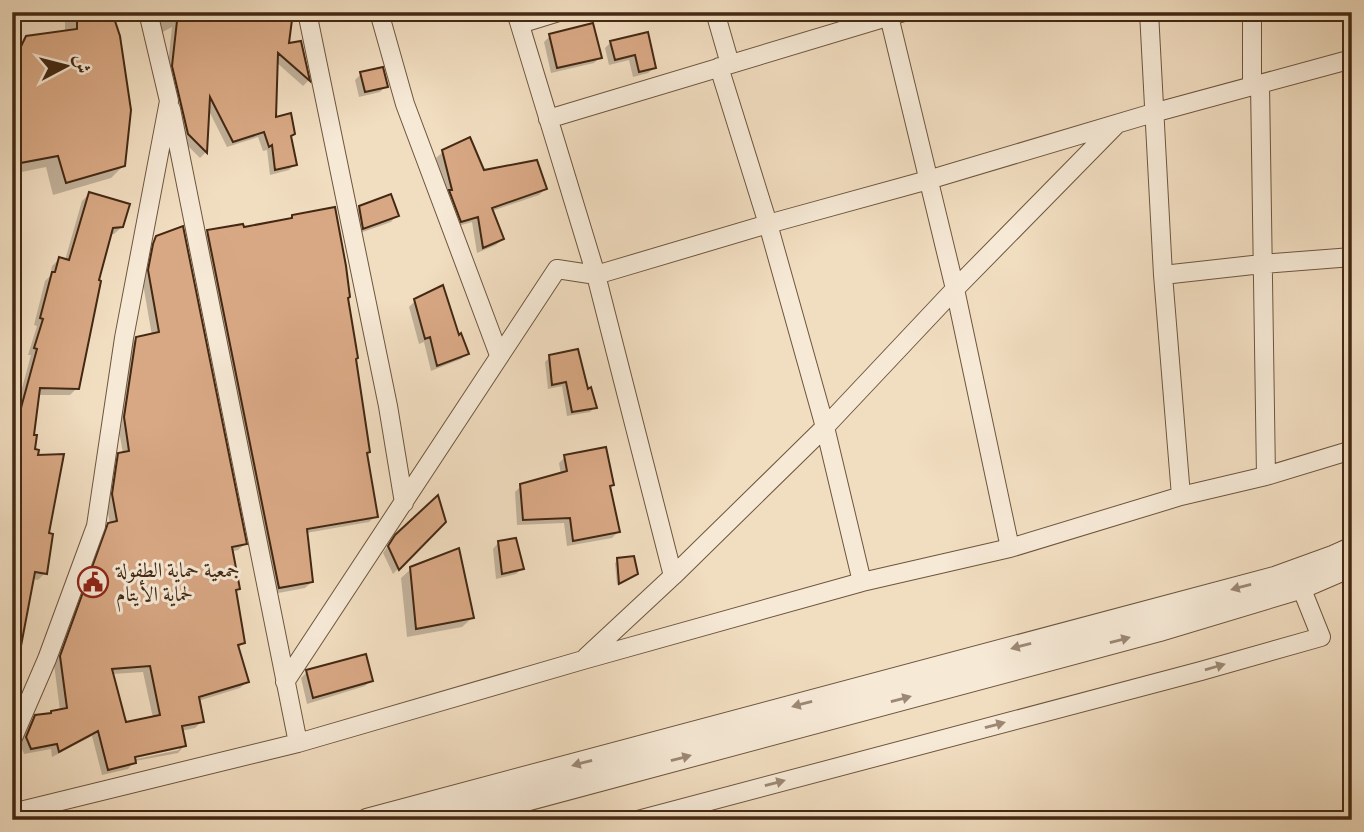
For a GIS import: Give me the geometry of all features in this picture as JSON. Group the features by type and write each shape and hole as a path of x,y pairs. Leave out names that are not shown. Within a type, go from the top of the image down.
{"street":[{"path":"148,12 169,101 298,743"},
{"path":"307,12 388,406 404,503"},
{"path":"379,12 405,104 499,355"},
{"path":"559,12 518,18 596,275 673,576"},
{"path":"715,12 724,66 825,427 862,582"},
{"path":"1149,12 1163,275 1181,496"},
{"path":"1252,12 1262,264 1266,476"},
{"path":"548,119 894,14 1010,548"},
{"path":"285,682 557,269 596,275 1153,113 1352,59"},
{"path":"12,740 47,659 96,526 124,338 169,101"},
{"path":"583,660 825,427 1116,124"},
{"path":"1163,275 1352,257"},
{"path":"12,813 298,743 862,582 1010,548 1181,496 1266,476 1352,450"},
{"path":"368,820 1276,578 1352,549"},
{"path":"449,820 1145,633 1301,587 1352,565"},
{"path":"638,820 1321,637 1301,587"}],"building":[{"path":"77,12 112,12 120,36 131,110 125,166 66,183 58,156 15,164 12,147 12,65 26,36 77,29"},
{"path":"178,12 293,12 289,43 301,41 310,81 278,53 276,117 291,113 295,134 291,136 297,165 275,170 272,145 269,147 264,132 233,142 210,97 207,153 188,134 172,66"},
{"path":"593,23 602,58 557,68 549,34"},
{"path":"648,32 656,68 639,72 635,55 615,60 610,41"},
{"path":"383,67 388,87 365,92 360,72"},
{"path":"470,137 484,170 537,160 547,189 492,208 504,239 483,248 478,217 461,222 449,190 452,190 442,150"},
{"path":"89,192 130,204 123,227 113,228 99,280 101,281 79,389 40,388 34,435 37,435 35,449 39,450 38,455 64,454 49,533 53,534 47,574 35,572 21,646 12,645 12,441 37,349 34,348 52,272 55,272 59,257 69,260"},
{"path":"391,194 399,216 363,229 359,206"},
{"path":"335,207 346,266 348,298 370,452 367,453 378,517 307,529 313,582 279,588 207,230 243,224 244,227"},
{"path":"183,226 247,544 232,547 240,589 236,590 245,643 238,645 249,682 199,697 204,722 182,726 186,746 135,757 136,763 108,770 98,731 59,752 57,744 31,749 26,737 35,715 67,708 60,656 108,523 117,521 112,494 118,453 129,451 124,417 136,337 159,332 148,270 156,236","holes":["150,666 160,715 126,722 112,669"]},
{"path":"443,285 459,335 461,333 469,354 437,366 430,337 425,339 414,299"},
{"path":"578,349 588,389 591,387 597,408 572,412 566,382 552,385 549,355"},
{"path":"606,447 614,485 610,486 620,532 573,541 570,518 523,520 520,484 567,471 564,455"},
{"path":"438,495 446,522 399,570 388,546 395,535"},
{"path":"516,538 524,569 502,574 498,541"},
{"path":"459,548 474,618 416,629 410,567"},
{"path":"634,556 638,574 619,584 617,558"},
{"path":"366,654 373,681 313,698 306,670"}],"place":[{"name":"جمعية حماية الطفولة لحماية الأيتام","path":"93,582"}]}
